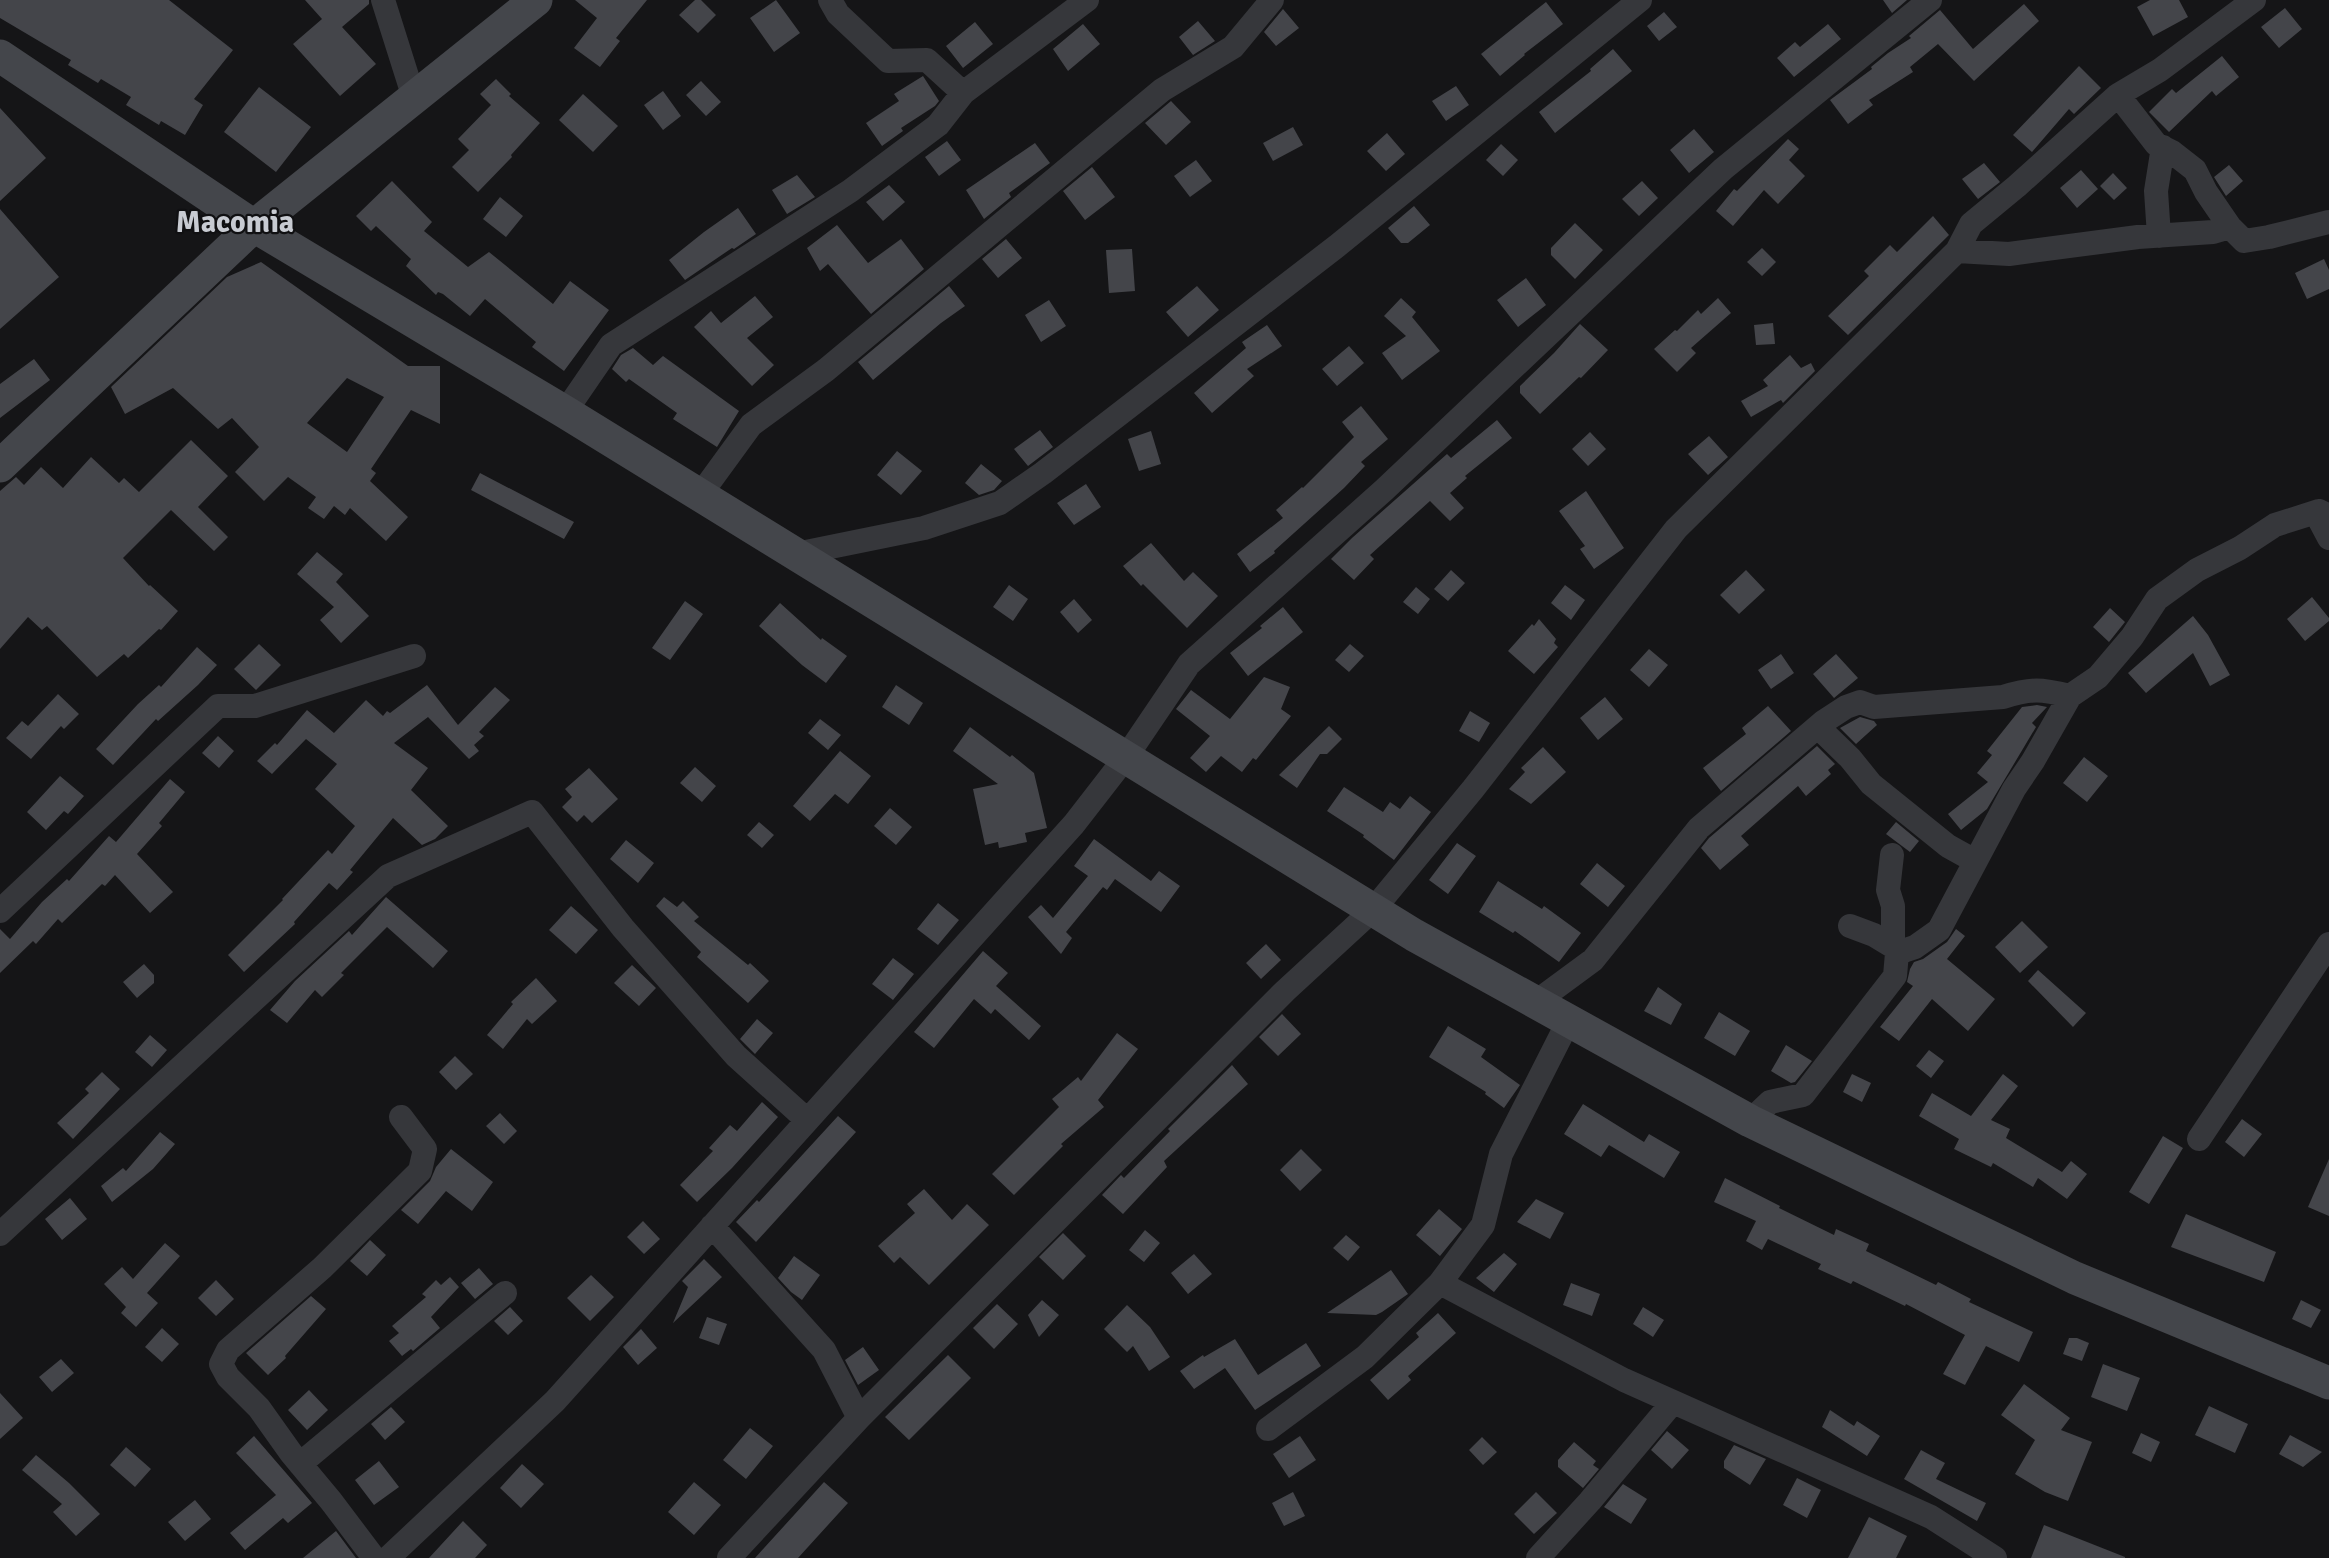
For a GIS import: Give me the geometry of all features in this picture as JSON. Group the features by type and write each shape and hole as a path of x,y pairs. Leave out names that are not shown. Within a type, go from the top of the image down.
{"main road":[{"path":"0,466 254,226 536,0"},
{"path":"0,56 254,226 565,412 1373,910 1750,1120 2075,1278 2329,1383"}],"street":[{"path":"383,0 414,98"},
{"path":"830,0 838,14 888,61 927,60 963,93"},
{"path":"565,412 610,345 850,191 938,125 963,93 1087,0"},
{"path":"700,495 751,425 826,370 1162,90 1233,46 1272,0"},
{"path":"796,554 924,528 1000,503 1043,473 1336,246 1640,0"},
{"path":"388,1558 555,1401 1074,824 1126,757 1189,664 1384,490 1723,169 1930,0"},
{"path":"729,1558 859,1418 1285,991 1373,910 1473,789 1676,529 1957,251 1971,224 2118,95 2160,70 2254,0"},
{"path":"2118,95 2156,144 2195,170 2206,192 2230,227 2244,241 2329,222"},
{"path":"2159,236 2156,191 2163,147"},
{"path":"1957,251 2009,254 2064,245 2213,232 2230,227"},
{"path":"2324,514 2320,521 2329,538"},
{"path":"1850,926 1874,935 1897,949 1915,947 1939,930 2013,789 2033,760 2070,696 2098,677 2132,637 2157,599 2197,570 2240,548 2275,525 2324,514"},
{"path":"0,911 218,705 255,705 414,656"},
{"path":"1536,1002 1593,960 1699,828 1818,727 1846,707 1860,702 1874,707 2003,697 2022,691 2042,689 2070,696"},
{"path":"1818,727 1850,758 1871,784 1948,846 1975,861"},
{"path":"0,1234 388,876 532,812 623,928 736,1056 807,1120"},
{"path":"1750,1120 1770,1102 1803,1095 1896,976 1898,953 1893,906 1888,890 1892,855"},
{"path":"2199,1139 2329,944"},
{"path":"1268,1429 1365,1357 1440,1283 1483,1226 1501,1154 1569,1020"},
{"path":"374,1558 259,1408 228,1377 221,1365 228,1350 322,1268 420,1171 425,1149 400,1117"},
{"path":"712,1226 824,1350 859,1418"},
{"path":"1440,1283 1624,1380 1930,1517 1995,1558"},
{"path":"300,1464 505,1293"},
{"path":"1538,1558 1590,1502 1673,1402"}],"building":[{"path":"0,0 169,0 233,50 194,99 203,105 185,135 161,121 159,125 126,105 131,97 101,79 98,83 68,65 71,60 0,18"},
{"path":"305,0 369,0 369,4 342,27 376,64 340,96 293,44 322,19"},
{"path":"575,0 647,0 616,38 620,41 600,67 574,48 597,18"},
{"path":"695,0 701,0 716,15 698,33 679,15"},
{"path":"776,0 800,33 774,52 750,18"},
{"path":"1883,0 1907,0 1892,13"},
{"path":"2150,0 2179,0 2188,17 2153,36 2137,7"},
{"path":"1546,2 1563,24 1500,76 1481,54"},
{"path":"2024,4 2039,21 1974,81 1938,44 1910,67 1913,72 1869,100 1873,105 1848,124 1830,100 1872,69 1871,67 1888,53 1911,38 1909,36 1940,10 1973,49"},
{"path":"2285,8 2302,29 2279,48 2261,27"},
{"path":"1283,9 1299,28 1276,46 1264,32"},
{"path":"1664,12 1677,27 1659,41 1647,26"},
{"path":"1198,21 1215,41 1193,55 1179,37"},
{"path":"975,22 993,44 963,68 946,46"},
{"path":"1083,24 1100,44 1068,71 1053,49"},
{"path":"1828,24 1841,39 1794,77 1777,58 1795,42 1800,47"},
{"path":"1613,49 1632,71 1555,133 1539,112 1591,71 1590,69"},
{"path":"2222,56 2239,77 2216,96 2212,91 2169,132 2149,112 2172,89 2176,93"},
{"path":"2079,66 2101,88 2074,114 2069,109 2032,152 2013,135"},
{"path":"923,76 939,101 901,128 903,131 882,146 866,123 899,101 894,94"},
{"path":"496,79 511,94 509,96 540,123 511,155 512,157 478,192 452,167 469,150 458,139 491,105 480,94"},
{"path":"701,81 721,102 706,116 686,95"},
{"path":"1456,86 1469,105 1446,121 1432,101"},
{"path":"259,87 311,127 276,172 224,132"},
{"path":"663,91 681,116 663,130 644,105"},
{"path":"583,94 618,126 593,152 559,120"},
{"path":"1171,101 1191,122 1166,145 1145,123"},
{"path":"0,108 46,158 0,201"},
{"path":"1293,127 1303,145 1273,161 1263,143"},
{"path":"1694,129 1714,152 1689,173 1670,150"},
{"path":"1387,133 1405,154 1386,171 1367,151"},
{"path":"1788,139 1799,149 1789,160 1805,176 1778,204 1764,190 1733,226 1716,211 1734,189 1737,191"},
{"path":"947,141 961,160 939,176 925,157"},
{"path":"1035,143 1050,163 1009,193 1011,197 984,219 966,190"},
{"path":"1501,144 1518,160 1503,176 1486,160"},
{"path":"1196,160 1212,181 1190,197 1174,176"},
{"path":"1984,163 2000,182 1978,199 1962,179"},
{"path":"2229,165 2243,181 2226,196 2214,177"},
{"path":"1092,167 1115,197 1085,220 1063,191"},
{"path":"2081,170 2098,189 2077,208 2060,188"},
{"path":"2113,173 2127,188 2114,200 2100,186"},
{"path":"797,175 815,197 787,214 772,190"},
{"path":"392,181 432,222 424,231 468,267 489,252 553,304 570,281 609,310 564,371 532,347 536,342 485,299 470,316 443,294 438,292 436,295 406,266 411,259 376,226 371,231 356,216"},
{"path":"1642,181 1658,198 1639,216 1622,199"},
{"path":"889,185 905,202 883,221 866,202"},
{"path":"500,197 523,216 506,237 483,219"},
{"path":"1414,206 1430,225 1408,243 1401,243 1388,228"},
{"path":"738,208 756,234 685,280 669,260"},
{"path":"0,209 59,277 0,329"},
{"path":"1933,216 1949,235 1848,335 1828,316 1869,276 1864,271 1890,245 1897,252"},
{"path":"1575,223 1603,250 1575,279 1551,255 1551,248"},
{"path":"837,225 868,263 901,239 924,269 871,314 828,264 820,271 807,248"},
{"path":"1006,239 1022,258 998,278 982,259"},
{"path":"1762,248 1776,262 1762,276 1747,262"},
{"path":"1132,249 1135,291 1109,293 1106,250"},
{"path":"2324,259 2329,270 2329,289 2307,299 2295,273"},
{"path":"261,262 408,366 440,366 440,424 411,410 371,469 376,473 370,481 408,517 386,541 350,508 345,515 334,506 324,519 308,508 316,497 288,477 264,501 235,472 259,447 232,418 218,429 173,388 125,414 111,387 227,277","holes":["347,378 384,397 347,452 307,423"]},
{"path":"1526,278 1546,305 1518,327 1497,300"},
{"path":"949,286 965,306 873,380 858,362"},
{"path":"1197,286 1219,310 1188,337 1166,312"},
{"path":"755,296 773,317 747,338 774,365 752,386 694,327 711,311 721,323"},
{"path":"1401,298 1416,312 1412,317 1440,351 1402,380 1382,353 1406,336 1384,316"},
{"path":"1718,298 1731,313 1691,348 1696,353 1677,372 1654,349 1698,310 1701,314"},
{"path":"1049,300 1066,326 1041,342 1025,315"},
{"path":"1773,323 1775,344 1756,345 1754,325"},
{"path":"1580,324 1608,350 1581,378 1579,377 1540,414 1520,393 1520,386"},
{"path":"1267,325 1282,346 1247,369 1254,376 1212,413 1194,393 1246,348 1242,342"},
{"path":"1349,346 1364,363 1337,386 1322,369"},
{"path":"633,348 653,365 663,356 739,411 717,447 673,419 677,413 629,379 626,382 612,369 621,355"},
{"path":"1790,355 1801,368 1811,363 1815,371 1783,403 1781,400 1751,417 1741,401 1768,386 1763,380"},
{"path":"34,359 50,380 0,418 0,384"},
{"path":"1361,406 1388,439 1361,462 1365,466 1344,488 1274,551 1275,553 1250,572 1237,554 1283,518 1276,510 1303,488 1354,437 1342,422"},
{"path":"1497,420 1512,438 1465,476 1467,478 1450,493 1464,508 1450,521 1430,501 1370,555 1374,559 1354,580 1331,559 1447,454 1451,458"},
{"path":"1040,430 1053,447 1028,466 1014,449"},
{"path":"1151,431 1161,464 1139,471 1128,439"},
{"path":"1590,432 1606,449 1588,466 1572,449"},
{"path":"1709,436 1728,457 1708,475 1688,454"},
{"path":"191,440 228,476 198,507 228,537 214,551 171,510 123,558 149,586 178,611 161,630 159,629 128,658 124,654 97,677 47,626 42,630 28,617 0,649 0,491 16,477 24,485 41,467 63,488 91,457 119,483 124,478 139,492"},
{"path":"897,451 922,471 901,495 877,475"},
{"path":"981,464 1002,481 994,490 979,495 965,483"},
{"path":"480,473 574,522 564,539 471,490"},
{"path":"1086,484 1101,507 1074,525 1057,503"},
{"path":"1586,491 1624,548 1594,569 1580,549 1585,546 1559,511"},
{"path":"1151,543 1184,581 1193,572 1218,596 1187,628 1143,584 1141,586 1123,566"},
{"path":"317,552 343,574 336,582 369,616 341,643 320,620 334,607 297,574"},
{"path":"1451,570 1465,583 1448,601 1434,589"},
{"path":"1746,570 1765,590 1739,614 1720,595"},
{"path":"1009,585 1028,599 1013,621 993,607"},
{"path":"1565,585 1585,600 1571,620 1551,603"},
{"path":"1416,587 1430,599 1418,614 1403,602"},
{"path":"2312,597 2329,621 2305,641 2287,619"},
{"path":"1074,599 1092,620 1078,633 1060,612"},
{"path":"685,601 703,614 670,660 652,648"},
{"path":"780,603 821,640 822,638 847,656 826,683 802,665 759,626"},
{"path":"1283,607 1303,632 1248,676 1230,653 1262,628 1260,626"},
{"path":"2110,608 2125,622 2109,642 2093,627"},
{"path":"2193,616 2208,635 2230,675 2210,686 2193,653 2146,693 2128,673"},
{"path":"1539,619 1556,639 1554,643 1558,647 1534,674 1508,651"},
{"path":"259,644 281,665 256,690 234,669"},
{"path":"1350,644 1364,656 1349,672 1335,660"},
{"path":"197,647 217,665 158,721 156,719 113,765 96,749 138,704 159,685 161,687"},
{"path":"1649,649 1668,665 1649,687 1630,670"},
{"path":"1781,654 1794,673 1771,689 1758,670"},
{"path":"1836,654 1858,678 1834,698 1813,674"},
{"path":"1264,677 1290,687 1281,709 1291,716 1256,760 1253,758 1242,772 1221,756 1206,772 1190,758 1210,736 1176,709 1191,690 1230,719"},
{"path":"427,685 458,725 495,687 510,700 479,732 484,736 474,745 479,751 469,759 428,717 394,743 428,768 411,790 448,826 435,839 422,845 393,818 350,870 353,872 337,890 329,883 294,922 295,924 244,972 228,955 283,900 328,850 332,854 355,826 315,789 337,764 306,739 272,774 257,761 275,743 277,745 307,710 334,733 366,700 383,716"},
{"path":"896,685 923,703 909,725 882,707"},
{"path":"58,694 79,714 64,729 61,726 31,759 6,738 22,721 28,726"},
{"path":"1605,697 1623,719 1598,740 1580,718"},
{"path":"2037,705 2047,707 2032,723 2036,727 1987,809 1961,830 1948,814 1988,782 1977,773 1992,755 1987,751 2022,707"},
{"path":"1768,706 1791,731 1721,791 1703,768 1746,734 1742,728"},
{"path":"1470,711 1490,723 1479,742 1459,731"},
{"path":"1860,717 1874,721 1877,725 1856,744 1840,728"},
{"path":"820,719 841,735 828,750 808,733"},
{"path":"1329,726 1342,739 1327,754 1320,754 1297,788 1279,775"},
{"path":"970,727 1034,773 1047,828 1025,833 1027,842 999,848 998,842 985,845 973,789 998,784 953,751"},
{"path":"218,736 234,751 219,768 202,753"},
{"path":"1817,746 1835,764 1828,770 1831,774 1806,796 1798,786 1741,836 1749,845 1720,870 1701,848 1709,838"},
{"path":"1543,747 1566,772 1531,804 1509,789 1525,772 1521,768"},
{"path":"840,751 871,776 848,804 835,794 810,821 793,806"},
{"path":"2084,757 2108,776 2087,802 2063,783"},
{"path":"695,767 716,786 702,802 680,783"},
{"path":"589,768 618,799 592,823 584,815 577,822 562,807 572,797 565,789"},
{"path":"60,776 84,796 68,814 64,811 46,830 27,812"},
{"path":"170,779 185,792 159,823 162,826 137,854 173,892 150,913 115,875 105,886 102,884 62,923 58,919 36,944 33,941 0,973 0,929 10,939 42,902 67,879 69,881 109,836 116,842"},
{"path":"1344,787 1383,812 1390,802 1400,809 1410,796 1431,812 1394,860 1363,837 1364,835 1327,811"},
{"path":"890,808 912,827 896,845 874,826"},
{"path":"759,822 774,835 762,848 747,835"},
{"path":"1896,822 1919,841 1910,852 1886,834"},
{"path":"1094,839 1151,881 1159,871 1180,886 1161,912 1115,879 1107,890 1103,887 1066,932 1072,938 1061,954 1028,917 1041,905 1053,918 1088,876 1074,866"},
{"path":"626,840 654,863 638,883 610,859"},
{"path":"1457,843 1476,856 1448,894 1429,880"},
{"path":"1597,863 1625,886 1608,907 1580,884"},
{"path":"1498,881 1542,909 1544,906 1581,933 1559,962 1515,931 1513,933 1479,912"},
{"path":"386,897 448,951 433,968 387,927 341,973 344,975 322,997 315,990 287,1023 270,1010 295,981 349,931 352,935"},
{"path":"664,897 677,907 683,901 699,917 694,921 748,965 750,963 769,981 748,1003 697,957 701,952 656,906"},
{"path":"938,903 959,920 938,945 917,929"},
{"path":"571,906 598,930 576,954 549,930"},
{"path":"2022,921 2048,947 2020,973 1995,947"},
{"path":"1956,929 1965,936 1947,959 1995,999 1968,1031 1932,999 1899,1041 1880,1027 1913,986 1907,982 1914,962 1923,959 1947,942"},
{"path":"1266,944 1281,960 1261,979 1246,963"},
{"path":"983,951 1008,973 996,986 1041,1026 1029,1040 995,1009 991,1014 974,999 934,1048 914,1032"},
{"path":"893,958 914,974 893,1000 872,984"},
{"path":"144,964 154,975 154,983 137,998 123,982"},
{"path":"632,965 656,988 639,1006 614,983"},
{"path":"2038,970 2086,1013 2073,1027 2028,981"},
{"path":"536,978 557,1001 532,1024 527,1019 503,1049 487,1035 513,1004 511,1002"},
{"path":"1658,987 1682,1004 1671,1025 1644,1011"},
{"path":"1719,1012 1750,1031 1735,1056 1704,1038"},
{"path":"1282,1014 1301,1034 1278,1056 1259,1037"},
{"path":"757,1019 773,1033 755,1054 740,1039"},
{"path":"1448,1026 1486,1049 1481,1057 1520,1085 1504,1108 1485,1094 1486,1092 1429,1057"},
{"path":"1117,1033 1138,1049 1098,1100 1104,1107 1061,1144 1063,1146 1014,1195 992,1174 1059,1107 1052,1099 1078,1077 1081,1081"},
{"path":"150,1035 167,1050 152,1067 135,1052"},
{"path":"1786,1045 1812,1061 1795,1082 1791,1083 1771,1071"},
{"path":"1929,1050 1944,1061 1931,1078 1916,1066"},
{"path":"455,1056 473,1074 456,1090 439,1072"},
{"path":"1232,1065 1248,1084 1164,1161 1167,1167 1123,1214 1102,1195 1121,1175 1124,1178 1170,1131 1168,1129"},
{"path":"102,1072 120,1089 73,1139 57,1123 89,1093 85,1089"},
{"path":"1852,1074 1871,1083 1862,1102 1843,1092"},
{"path":"2003,1074 2018,1086 1991,1120 2010,1129 2006,1138 2062,1172 2071,1161 2087,1174 2067,1199 2038,1178 2033,1187 1993,1163 1991,1167 1954,1149 1959,1139 1919,1116 1932,1093 1971,1116"},
{"path":"762,1102 778,1117 732,1168 697,1202 680,1185 713,1151 709,1148 730,1125 737,1131"},
{"path":"1583,1104 1644,1142 1649,1134 1680,1152 1664,1178 1609,1145 1601,1157 1564,1134"},
{"path":"500,1113 517,1131 504,1144 486,1126"},
{"path":"838,1116 856,1132 756,1242 736,1222 757,1200 759,1202"},
{"path":"2242,1119 2262,1134 2244,1157 2225,1142"},
{"path":"160,1132 175,1144 153,1169 112,1202 101,1186 123,1168 126,1171"},
{"path":"2163,1136 2183,1148 2149,1204 2129,1192"},
{"path":"451,1149 493,1182 472,1211 446,1191 418,1224 401,1210 430,1181 436,1167"},
{"path":"1301,1149 1322,1170 1300,1191 1280,1170"},
{"path":"2329,1159 2329,1216 2308,1207"},
{"path":"1725,1178 1834,1235 1836,1229 1869,1244 1866,1251 1936,1285 1938,1282 1971,1299 1969,1302 2033,1332 2019,1362 1986,1346 1965,1385 1943,1374 1965,1335 1906,1304 1905,1306 1853,1281 1851,1284 1818,1269 1821,1264 1768,1239 1762,1250 1746,1241 1756,1221 1714,1202"},
{"path":"924,1189 952,1220 967,1204 989,1225 929,1285 900,1257 894,1263 878,1246 915,1213 907,1204"},
{"path":"70,1198 87,1219 62,1240 45,1219"},
{"path":"1536,1199 1564,1213 1550,1239 1517,1222"},
{"path":"1439,1209 1462,1229 1440,1256 1416,1235"},
{"path":"2186,1214 2276,1252 2264,1282 2171,1247"},
{"path":"643,1221 660,1239 644,1254 627,1237"},
{"path":"1145,1230 1160,1243 1144,1262 1129,1250"},
{"path":"1063,1233 1086,1256 1063,1280 1039,1257"},
{"path":"1346,1235 1360,1247 1348,1261 1333,1248"},
{"path":"370,1240 386,1255 367,1276 350,1261"},
{"path":"165,1243 180,1256 147,1293 158,1303 136,1327 121,1313 126,1307 104,1284 122,1267 133,1279"},
{"path":"1504,1253 1517,1264 1494,1292 1476,1278"},
{"path":"1194,1254 1212,1274 1188,1294 1171,1273"},
{"path":"794,1256 820,1275 802,1300 778,1278"},
{"path":"704,1259 722,1277 673,1323 688,1287 682,1281"},
{"path":"479,1268 493,1284 475,1299 461,1283"},
{"path":"1391,1270 1408,1294 1382,1312 1376,1315 1327,1313"},
{"path":"591,1275 614,1297 590,1321 567,1298"},
{"path":"450,1277 459,1287 431,1317 440,1328 413,1351 411,1349 402,1356 389,1341 399,1333 392,1326 426,1297 422,1294 436,1280 441,1285"},
{"path":"216,1280 234,1299 216,1316 198,1298"},
{"path":"1571,1283 1600,1294 1592,1316 1563,1305"},
{"path":"311,1296 326,1309 285,1356 286,1358 268,1375 246,1353"},
{"path":"1042,1300 1059,1315 1039,1337 1028,1315"},
{"path":"2301,1300 2321,1310 2311,1328 2292,1319"},
{"path":"997,1304 1018,1324 994,1349 973,1328"},
{"path":"1127,1305 1150,1327 1170,1357 1149,1371 1133,1346 1127,1352 1104,1329"},
{"path":"510,1307 523,1321 508,1335 494,1321"},
{"path":"1643,1307 1664,1320 1653,1337 1633,1324"},
{"path":"1438,1313 1456,1333 1408,1376 1411,1380 1388,1400 1370,1380 1419,1337 1416,1333"},
{"path":"707,1317 727,1324 719,1345 699,1338"},
{"path":"162,1328 179,1344 162,1362 145,1347"},
{"path":"641,1329 657,1348 638,1365 623,1347"},
{"path":"2069,1338 2077,1338 2089,1343 2082,1361 2063,1354"},
{"path":"1235,1339 1258,1375 1306,1343 1321,1366 1255,1410 1225,1368 1194,1389 1180,1371 1203,1355 1204,1357"},
{"path":"863,1347 879,1370 858,1385 845,1360"},
{"path":"948,1355 971,1378 909,1440 885,1417"},
{"path":"61,1359 74,1373 52,1392 39,1377"},
{"path":"2103,1364 2140,1378 2127,1411 2091,1397"},
{"path":"2024,1384 2070,1418 2061,1430 2092,1442 2068,1501 2045,1492 2015,1474 2035,1440 2001,1415"},
{"path":"309,1390 328,1410 307,1430 288,1410"},
{"path":"0,1393 23,1418 0,1439"},
{"path":"2209,1406 2248,1424 2235,1453 2195,1435"},
{"path":"391,1407 405,1422 385,1440 371,1424"},
{"path":"1830,1410 1854,1426 1857,1421 1880,1436 1867,1456 1822,1427"},
{"path":"750,1428 773,1446 746,1479 723,1460"},
{"path":"1667,1431 1689,1450 1672,1469 1651,1450"},
{"path":"2141,1433 2160,1442 2151,1462 2132,1453"},
{"path":"2290,1435 2322,1452 2303,1467 2279,1454"},
{"path":"254,1436 312,1503 288,1523 283,1518 245,1550 230,1533 276,1495 236,1453"},
{"path":"1300,1436 1316,1460 1289,1478 1273,1454"},
{"path":"1482,1437 1497,1452 1483,1465 1469,1450"},
{"path":"1574,1442 1596,1461 1593,1465 1599,1469 1583,1488 1558,1467 1558,1460"},
{"path":"1734,1445 1766,1459 1750,1485 1724,1468 1724,1461"},
{"path":"126,1447 151,1469 135,1487 110,1465"},
{"path":"1921,1450 1945,1463 1936,1479 1986,1503 1977,1521 1904,1479"},
{"path":"36,1455 100,1514 76,1536 53,1512 62,1504 22,1470"},
{"path":"379,1461 399,1487 374,1505 355,1480"},
{"path":"522,1464 544,1484 521,1508 500,1488"},
{"path":"1797,1478 1821,1490 1807,1518 1783,1505"},
{"path":"694,1482 721,1505 694,1535 668,1512"},
{"path":"824,1482 848,1503 798,1558 755,1558"},
{"path":"1623,1484 1647,1499 1631,1524 1604,1507"},
{"path":"1293,1492 1305,1516 1284,1526 1272,1503"},
{"path":"1536,1492 1557,1513 1534,1534 1514,1514"},
{"path":"195,1500 211,1519 185,1541 168,1522"},
{"path":"1869,1517 1907,1536 1896,1558 1848,1558"},
{"path":"463,1521 487,1545 475,1558 429,1558"},
{"path":"2044,1525 2125,1557 2125,1558 2031,1558"},
{"path":"336,1531 356,1558 303,1558"}],"district":[{"name":"Macomia","path":"235,222"}]}
